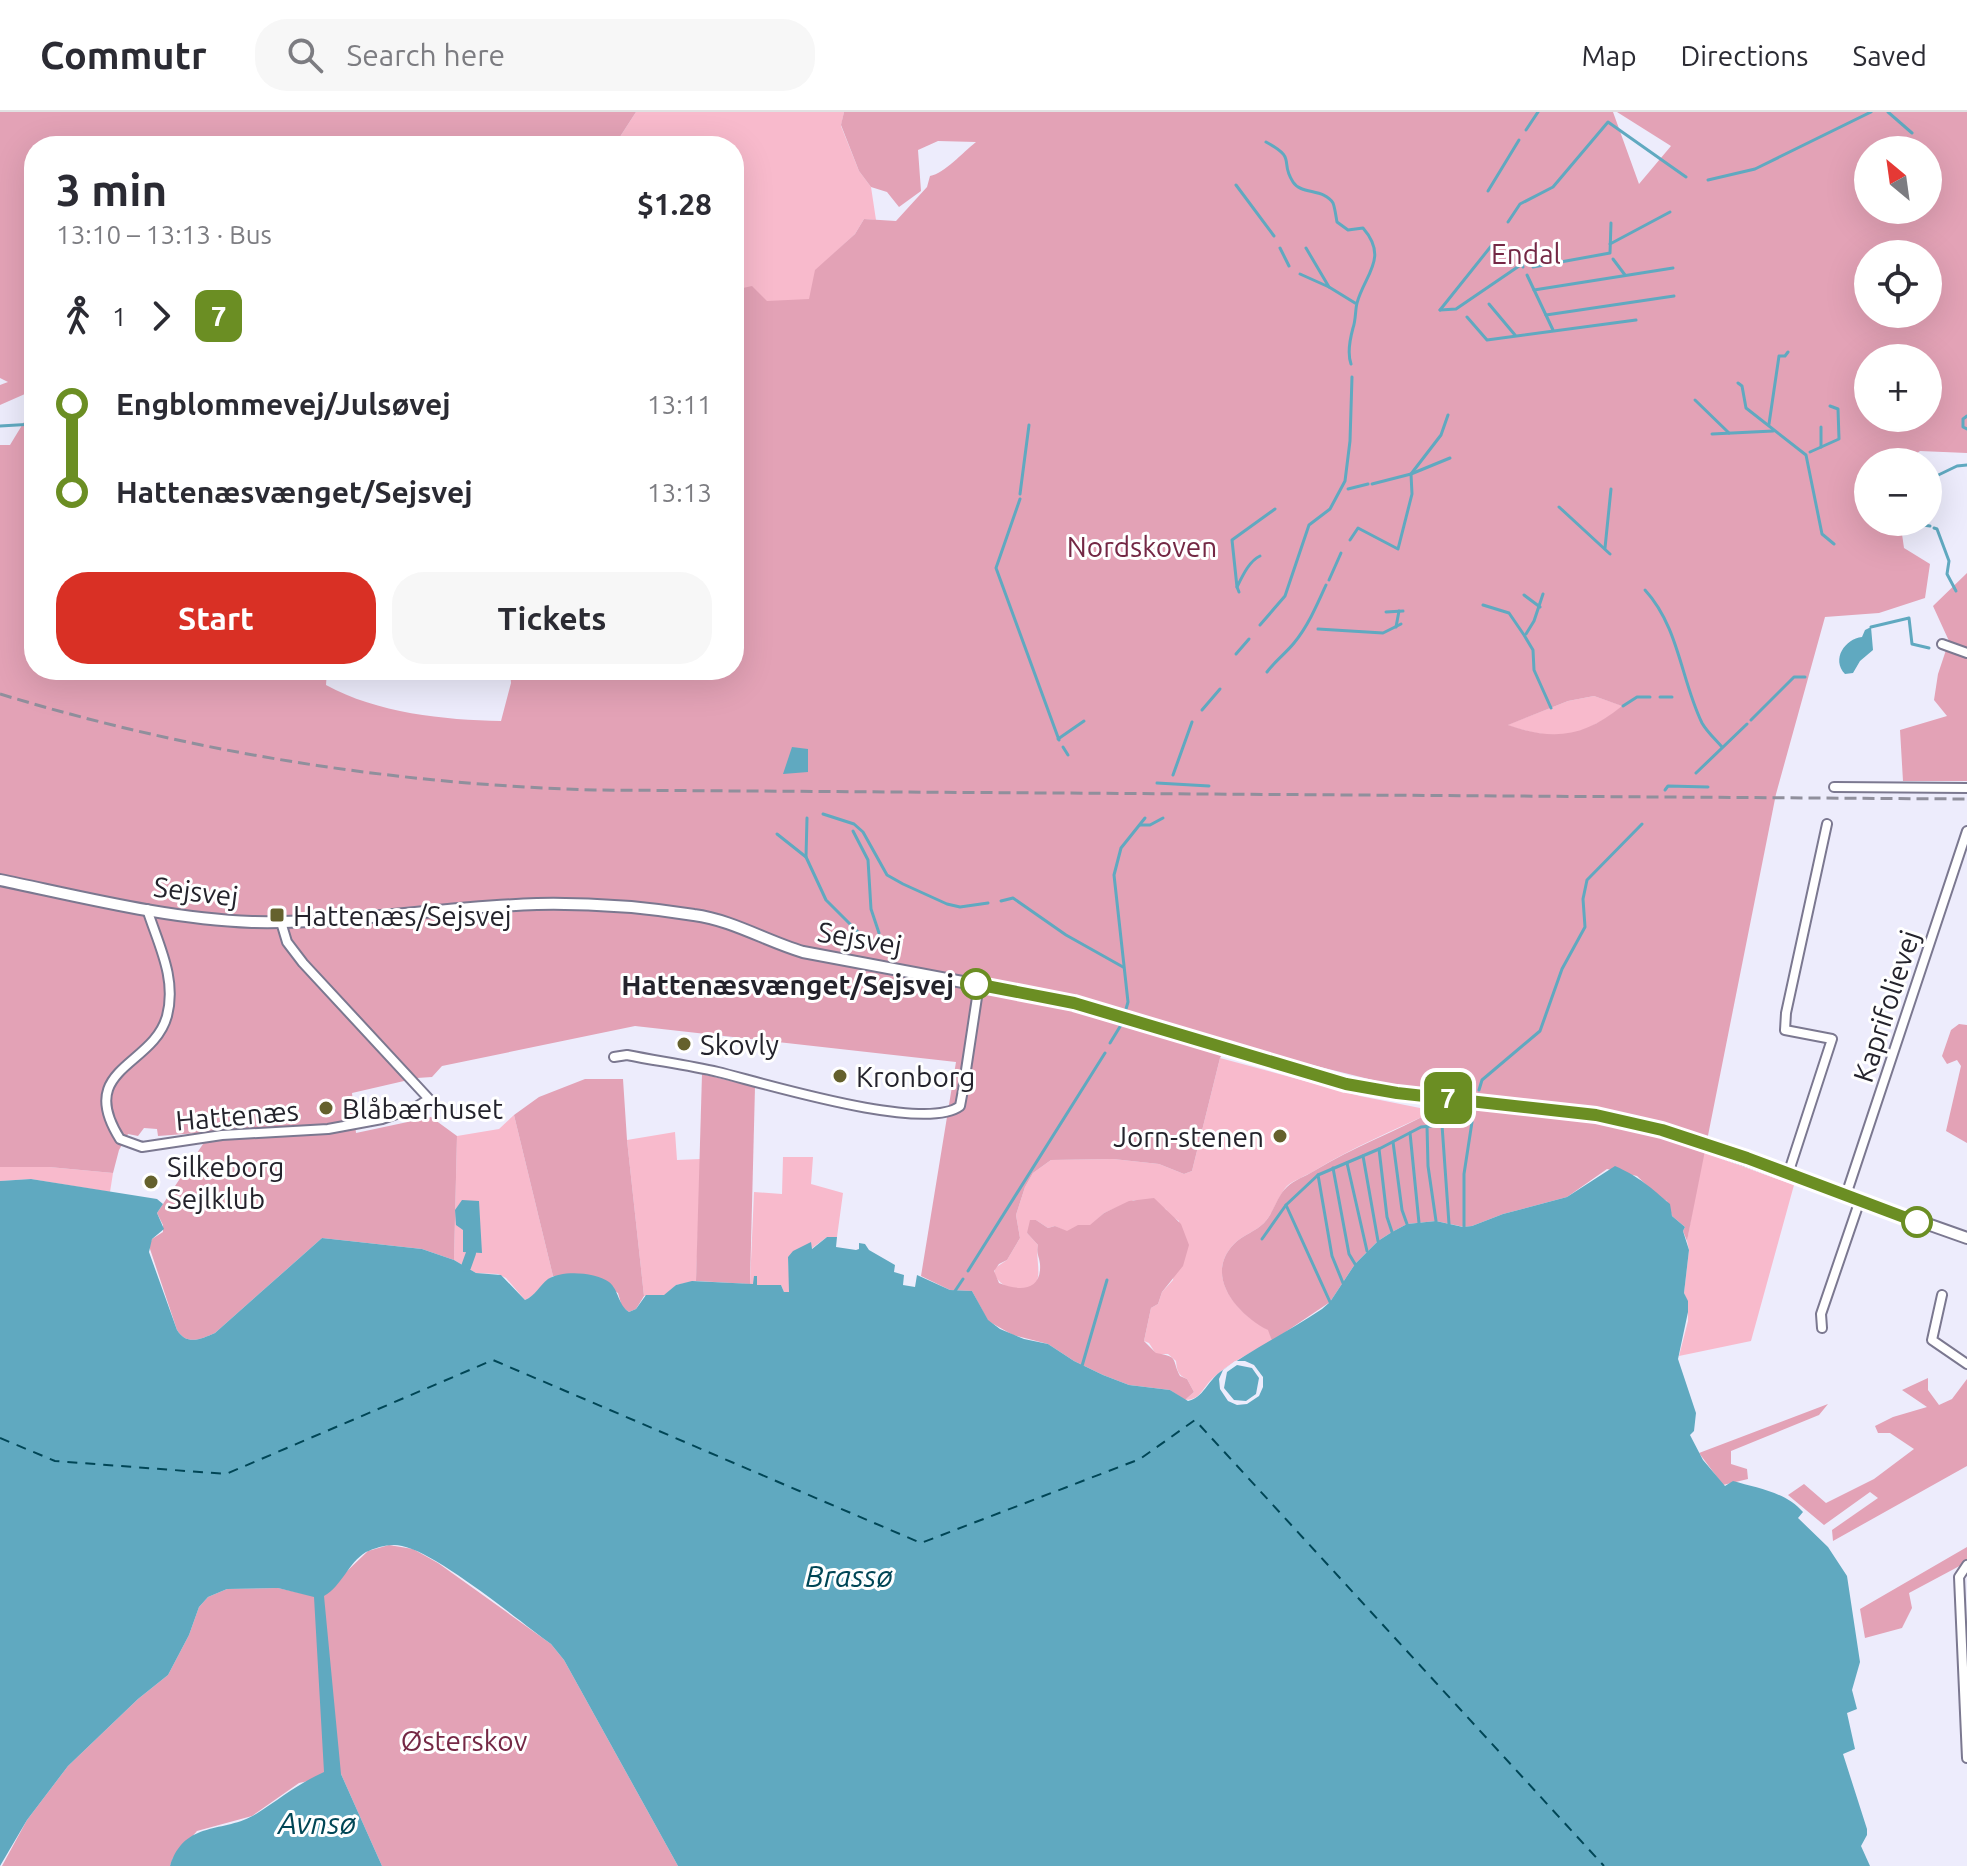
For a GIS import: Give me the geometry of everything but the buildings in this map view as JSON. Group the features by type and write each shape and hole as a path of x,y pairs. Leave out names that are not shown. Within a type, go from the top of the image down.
{"street":[{"path":"1942,644 1967,653"},
{"path":"1834,787 1967,788"},
{"path":"1788,1174 1832,1039 1785,1030 1827,824"},
{"name":"Kaprifolievej","path":"1846,1195 1967,831"},
{"name":"Sejsvej","path":"0,880 147,909 246,922 536,904 638,909 712,918 777,945 803,952 1074,1003 1346,1084 1397,1093 1596,1115 1702,1142 1967,1238"},
{"name":"Hattenæs","path":"147,909 169,975 166,1018 143,1051 114,1075 107,1100 109,1114 120,1139 142,1147 222,1135 328,1129 382,1119 429,1099 303,963 287,942 281,922"},
{"path":"614,1057 627,1055 716,1071 771,1087 899,1113 954,1110 960,1106 979,984"},
{"path":"1822,1328 1821,1314 1860,1200"},
{"path":"1942,1295 1932,1340 1967,1364"},
{"path":"1967,1565 1959,1577 1967,1758"}],"shaded area":[{"path":"636,112 844,112 841,126 859,171 871,187 876,220 864,219 855,234 815,271 815,410 744,300 744,136 620,136"},
{"path":"1594,696 1623,706 1594,725 1568,734 1540,734 1507,725 1568,701"},
{"path":"1220,1058 1360,1096 1435,1111 1359,1146 1290,1184 1264,1223 1234,1244 1225,1256 1223,1281 1236,1305 1269,1330 1272,1341 1226,1367 1198,1396 1185,1400 1194,1392 1187,1379 1178,1372 1176,1361 1168,1354 1156,1354 1144,1341 1151,1308 1158,1304 1162,1292 1173,1280 1179,1221 1166,1209 1134,1200 1104,1213 1090,1226 1081,1225 1067,1232 1055,1226 1048,1228 1036,1220 1027,1233 1038,1245 1037,1281 1027,1289 1009,1288 994,1274 995,1268 1007,1260 1020,1238 1016,1215 1025,1187 1033,1173 1051,1160 1113,1159 1159,1164 1184,1174 1192,1171"},
{"path":"514,1115 553,1276 525,1300 506,1278 498,1274 476,1273 454,1260 457,1136 499,1129"},
{"path":"675,1132 677,1160 701,1159 696,1281 676,1285 664,1296 644,1296 627,1140"},
{"path":"1703,1152 1794,1185 1751,1341 1679,1356 1688,1321 1688,1303 1684,1293 1689,1250 1687,1241"},
{"path":"783,1157 813,1157 811,1184 843,1193 837,1237 827,1237 811,1249 811,1243 788,1257 790,1292 784,1292 781,1285 757,1285 757,1277 754,1284 750,1284 754,1192 782,1194"},
{"path":"0,1167 49,1167 113,1173 110,1192 31,1179 0,1181"}],"green space":[{"path":"0,112 636,112 620,136 24,136 24,394 0,405 0,385 8,382 0,378"},
{"name":"Nordskoven","path":"844,112 1613,112 1639,184 1671,146 1617,112 1967,112 1967,453 1942,452 1942,448 1854,448 1854,536 1902,536 1904,548 1930,564 1925,598 1879,613 1825,617 1776,794 1687,1241 1683,1231 1685,1227 1672,1216 1667,1201 1637,1176 1607,1169 1567,1197 1503,1214 1472,1226 1436,1221 1407,1224 1378,1241 1355,1264 1330,1302 1272,1341 1268,1330 1246,1315 1228,1293 1222,1269 1225,1256 1234,1244 1264,1223 1293,1182 1435,1110 1413,1090 1228,1044 1220,1058 1192,1171 1184,1174 1159,1164 1113,1159 1051,1160 1033,1173 1025,1187 1016,1215 1020,1238 1007,1260 994,1271 999,1283 1014,1287 1027,1287 1037,1280 1040,1273 1038,1245 1027,1233 1030,1220 1036,1220 1048,1228 1055,1226 1067,1231 1078,1225 1090,1225 1104,1213 1129,1201 1154,1198 1181,1224 1189,1245 1183,1266 1162,1292 1158,1304 1151,1308 1144,1341 1156,1353 1174,1360 1180,1376 1187,1379 1194,1392 1185,1400 1170,1390 1129,1385 1074,1361 1048,1344 1013,1335 988,1321 972,1291 950,1290 921,1276 956,1062 635,1026 442,1066 432,1077 352,1093 356,1133 431,1117 457,1136 454,1260 422,1249 322,1238 215,1333 194,1340 185,1338 177,1330 149,1246 152,1239 163,1232 157,1213 211,1132 158,1136 157,1129 144,1128 138,1136 128,1134 119,1150 113,1173 49,1167 0,1167 0,445 10,445 24,422 24,680 326,680 326,685 346,695 389,708 434,717 501,721 511,680 744,680 744,288 752,286 767,301 809,299 815,270 855,234 864,219 896,221 927,187 930,176 947,167 976,142 938,141 918,150 921,191 899,207 887,192 871,187 859,171 841,125","holes":["1594,696 1622,706 1595,724 1568,733 1540,733 1508,725 1568,701"]},
{"path":"1967,573 1967,781 1903,781 1900,730 1947,716 1934,700 1938,674 1949,641 1933,606"},
{"path":"1959,1024 1967,1025 1967,1143 1946,1131 1961,1066 1957,1060 1947,1064 1942,1056 1951,1030"},
{"path":"702,1074 755,1087 750,1284 696,1281"},
{"path":"585,1079 623,1079 644,1296 636,1309 629,1312 622,1307 618,1293 589,1275 553,1276 514,1115 539,1097"},
{"path":"1928,1378 1928,1390 1939,1405 1952,1399 1967,1379 1967,1466 1833,1541 1832,1530 1878,1498 1870,1492 1824,1525 1788,1495 1804,1484 1826,1503 1874,1479 1914,1449 1890,1433 1878,1433 1875,1426 1927,1407 1902,1390"},
{"path":"1828,1404 1819,1415 1731,1451 1731,1464 1747,1469 1748,1479 1723,1485 1699,1453"},
{"name":"Østerskov","path":"389,1545 413,1549 438,1563 551,1644 564,1660 678,1866 382,1866 341,1774 299,1783 252,1816 197,1831 173,1858 170,1866 2,1866 27,1820 68,1766 138,1699 168,1675 189,1635 199,1607 208,1597 227,1589 278,1588 314,1596 336,1585 368,1551"},
{"path":"1967,1547 1967,1562 1909,1593 1912,1608 1902,1628 1865,1638 1860,1609"}],"water":[{"path":"1871,627 1873,650 1860,661 1853,673 1845,674 1839,662 1842,651"},
{"path":"792,747 808,749 808,772 783,774"},
{"name":"Brassø","path":"1615,1166 1670,1204 1672,1216 1685,1227 1683,1231 1689,1250 1684,1293 1688,1312 1678,1359 1696,1413 1694,1431 1690,1435 1703,1460 1725,1486 1733,1481 1752,1486 1780,1495 1796,1505 1803,1512 1798,1518 1828,1547 1847,1576 1860,1662 1852,1690 1857,1709 1847,1713 1855,1749 1843,1754 1867,1829 1861,1846 1870,1866 678,1866 564,1660 551,1644 435,1561 417,1551 393,1545 366,1552 324,1596 341,1774 382,1866 170,1866 177,1851 195,1834 244,1820 324,1772 314,1597 278,1588 227,1589 208,1597 199,1607 189,1635 168,1675 138,1699 68,1766 27,1820 0,1866 0,1181 31,1179 157,1199 163,1204 157,1213 164,1229 152,1239 149,1252 177,1330 190,1340 215,1333 322,1238 422,1249 454,1260 476,1273 501,1275 525,1300 554,1276 570,1273 596,1276 612,1285 629,1312 636,1309 646,1295 664,1295 676,1285 692,1281 753,1284 754,1276 757,1276 757,1285 781,1285 784,1292 789,1292 788,1257 793,1251 811,1242 812,1249 827,1237 837,1237 836,1247 856,1250 859,1243 865,1244 869,1250 895,1265 894,1272 904,1275 903,1285 915,1287 917,1275 950,1290 972,1291 988,1320 1000,1329 1048,1344 1074,1361 1129,1385 1170,1390 1188,1401 1198,1396 1220,1372 1322,1309 1355,1264 1392,1232 1407,1224 1436,1221 1472,1226 1503,1214 1567,1197"},
{"path":"462,1200 479,1201 482,1253 463,1252 463,1230 456,1225 455,1210"}],"pier":[{"path":"1235,1361 1254,1365 1263,1377 1259,1396 1247,1404 1237,1405 1228,1401 1220,1389 1219,1379 1223,1370","holes":["1237,1365 1252,1368 1259,1378 1256,1394 1246,1401 1234,1400 1224,1388 1227,1372"]}],"waterway":[{"path":"1526,130 1538,112"},
{"path":"1708,180 1755,169 1871,112"},
{"path":"1888,112 1912,133"},
{"path":"1508,222 1520,204 1553,187 1608,122 1686,177"},
{"path":"1488,191 1519,140"},
{"path":"1266,142 1282,152 1289,175 1297,186 1329,198 1334,205 1337,222 1348,230 1363,228 1371,239 1375,257 1357,303 1349,346 1351,364"},
{"path":"1236,185 1274,236"},
{"path":"1610,244 1670,212"},
{"path":"1533,267 1610,253 1611,223"},
{"path":"1440,310 1492,245"},
{"path":"1280,248 1289,266"},
{"path":"1306,248 1329,287 1355,303"},
{"path":"1613,259 1625,275"},
{"path":"1440,310 1456,309 1522,264 1523,267"},
{"path":"1534,290 1673,268"},
{"path":"1300,274 1329,287"},
{"path":"1527,275 1553,330"},
{"path":"1546,315 1674,296"},
{"path":"1489,304 1515,335"},
{"path":"1467,317 1487,340 1636,320"},
{"path":"1769,424 1779,356 1785,356 1788,352"},
{"path":"1260,625 1285,596 1309,525 1330,509 1345,481 1352,377"},
{"path":"1738,383 1742,386 1746,408 1806,455 1822,534 1834,544"},
{"path":"1695,400 1729,433"},
{"path":"1810,452 1839,439 1838,409 1830,406"},
{"path":"1350,540 1358,528 1398,549 1412,494 1411,474 1441,435 1448,415"},
{"path":"1967,416 1963,419 1963,427 1967,429"},
{"path":"0,426 24,425"},
{"path":"1020,494 1029,425"},
{"path":"1821,427 1821,447"},
{"path":"1712,434 1773,431"},
{"path":"1372,484 1411,474 1450,458"},
{"path":"1942,473 1967,465"},
{"path":"1348,489 1368,484"},
{"path":"1605,548 1611,489"},
{"path":"1020,499 996,568 1059,740"},
{"path":"1559,507 1610,554"},
{"path":"1237,587 1232,540 1275,509"},
{"path":"1940,536 1949,561 1947,574 1956,591"},
{"path":"1329,580 1341,553"},
{"path":"1239,592 1237,587 1244,574 1260,556"},
{"path":"1267,672 1299,636 1326,585"},
{"path":"1645,590 1665,620 1702,723 1722,747"},
{"path":"1526,634 1543,594"},
{"path":"1524,595 1540,607"},
{"path":"1483,605 1509,613 1524,635 1533,650 1534,670 1551,708"},
{"path":"1396,627 1399,611"},
{"path":"1386,612 1403,611"},
{"path":"1871,627 1909,618 1912,644 1929,648"},
{"path":"1318,629 1383,633 1401,624"},
{"path":"1236,654 1249,639"},
{"path":"1751,720 1794,677 1805,677"},
{"path":"1202,710 1220,689"},
{"path":"1623,706 1637,697 1650,697"},
{"path":"1660,697 1672,697"},
{"path":"1058,739 1084,721"},
{"path":"1173,775 1192,722"},
{"path":"1696,773 1747,724"},
{"path":"1063,747 1068,755"},
{"path":"1157,783 1209,786"},
{"path":"1665,790 1668,786 1708,787"},
{"path":"823,814 854,824 863,832 887,875 903,884 960,907 988,903"},
{"path":"806,857 807,818"},
{"path":"1126,1009 1128,1002 1114,875 1121,848 1145,818"},
{"path":"1140,825 1150,825 1163,818"},
{"path":"1479,1090 1482,1080 1540,1031 1562,969 1585,927 1583,899 1587,880 1642,824"},
{"path":"853,831 868,860 871,909 879,933"},
{"path":"777,834 806,857 826,900 870,944"},
{"path":"1001,901 1013,898 1066,935 1123,967"},
{"path":"1110,1043 1121,1025"},
{"path":"968,1271 1105,1053"},
{"path":"1262,1239 1286,1205 1318,1175 1421,1127 1472,1122 1464,1174 1464,1227"},
{"path":"1442,1125 1449,1224"},
{"path":"1427,1126 1428,1166 1436,1221"},
{"path":"1410,1133 1419,1223"},
{"path":"1393,1142 1402,1210 1407,1224"},
{"path":"1379,1149 1387,1217 1392,1232"},
{"path":"1363,1156 1378,1241"},
{"path":"1347,1163 1367,1251"},
{"path":"1333,1168 1349,1254 1355,1264"},
{"path":"1318,1175 1332,1256 1343,1283"},
{"path":"1286,1205 1330,1302"},
{"path":"466,1267 471,1253"},
{"path":"955,1291 963,1279"},
{"path":"1082,1366 1107,1280"}],"ferry route":[{"path":"0,1438 55,1461 226,1474 493,1360 921,1543 1140,1459 1195,1420 1604,1866"}],"railway":[{"path":"0,694 73,715 220,749 368,773 518,787 1967,799"}],"bus line":[{"name":"7","path":"976,984 1074,1003 1346,1084 1397,1093 1596,1115 1662,1130 1747,1158 1917,1222"}],"place":[{"name":"Hattenæs/Sejsvej","path":"277,915"},
{"name":"Hattenæsvænget/Sejsvej","path":"976,984"},
{"name":"Skovly","path":"684,1044"},
{"name":"Kronborg","path":"840,1076"},
{"name":"Blåbærhuset","path":"326,1108"},
{"name":"Jorn-stenen","path":"1280,1136"},
{"name":"Silkeborg Sejlklub","path":"151,1182"}],"park label":[{"name":"Endal","path":"1526,253"}],"water label":[{"name":"Avnsø","path":"317,1823"}]}
